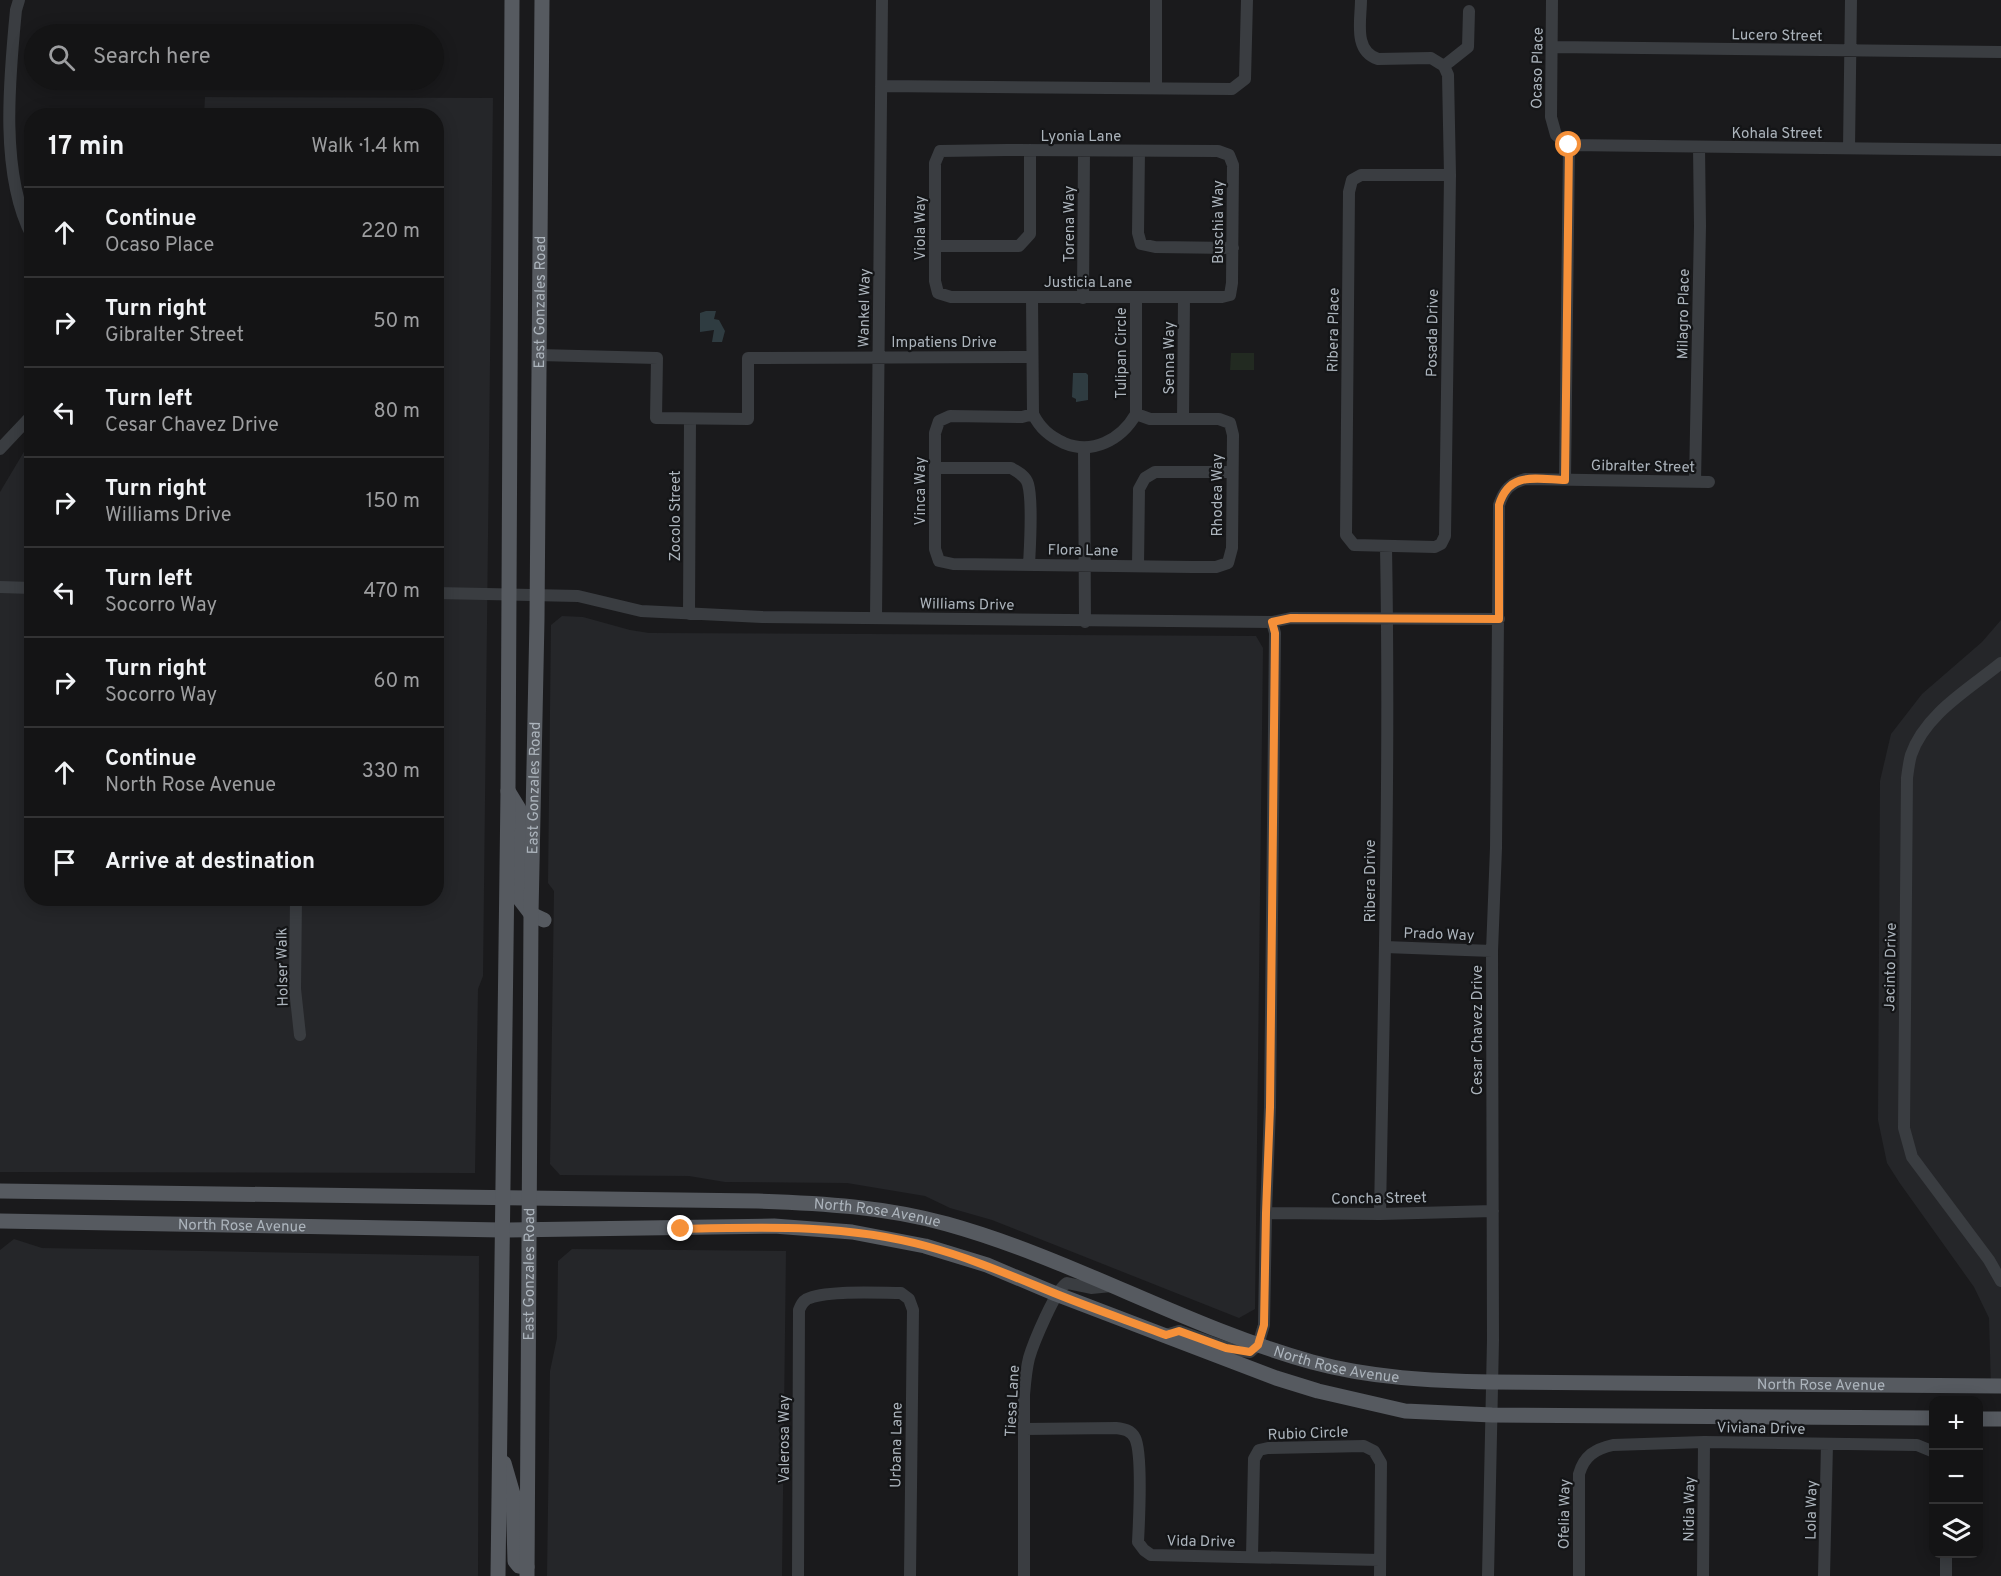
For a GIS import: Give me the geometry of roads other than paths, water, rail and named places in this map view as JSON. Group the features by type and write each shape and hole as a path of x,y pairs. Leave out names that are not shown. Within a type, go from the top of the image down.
{"main road":[{"name":"East Gonzales Road","path":"502,1573 500,1451 508,791 512,0"},
{"name":"East Gonzales Road","path":"527,1571 530,1229 538,917 537,595 542,0"},
{"path":"508,791 519,808 518,897 538,917"},
{"name":"North Rose Avenue","path":"0,1191 552,1198 790,1202 839,1205 921,1218 967,1230 1021,1249 1258,1345 1313,1363 1359,1372 1418,1380 1492,1382 2001,1386"},
{"name":"North Rose Avenue","path":"0,1221 484,1230 774,1226 852,1232 935,1249 987,1265 1056,1294 1276,1378 1345,1398 1405,1411 1492,1416 1929,1418"},
{"path":"1983,1419 2001,1419"},
{"path":"500,1451 513,1494 515,1561 527,1571"}],"street":[{"path":"20,0 16,10 7,99 4,170 15,206 24,222"},
{"name":"Wankel Way","path":"876,617 882,0"},
{"path":"1156,0 1156,88"},
{"path":"881,86 1232,89 1245,79 1247,0"},
{"path":"1362,0 1360,41 1370,57 1378,59 1431,58 1444,66 1468,47 1469,11"},
{"name":"Ocaso Place","path":"1552,0 1551,117 1556,135 1569,145"},
{"path":"1849,148 1851,0"},
{"name":"Lucero Street","path":"1552,47 2001,52"},
{"name":"Posada Drive","path":"1386,547 1435,547 1442,544 1445,536 1450,175 1448,75 1444,66"},
{"path":"1565,480 1569,145"},
{"name":"Kohala Street","path":"1569,145 2001,150"},
{"name":"Milagro Place","path":"1695,482 1700,226 1699,147"},
{"path":"936,246 1020,246 1030,234 1030,150"},
{"name":"Lyonia Lane","path":"938,156 940,151 1030,150 1218,151 1227,154"},
{"name":"Torena Way","path":"1083,297 1084,151"},
{"path":"1139,151 1138,233 1141,244 1155,247 1233,248"},
{"name":"Buschia Way","path":"1227,154 1233,165 1231,293"},
{"name":"Viola Way","path":"938,156 935,163 935,281 938,293 944,295"},
{"name":"Ribera Place","path":"1386,547 1354,545 1346,535 1349,192 1352,180 1361,175 1450,175"},
{"name":"Justicia Lane","path":"944,295 1032,298 1222,297 1231,293"},
{"name":"Tulipan Circle","path":"1084,448 1097,446 1114,438 1130,425 1136,414 1136,297"},
{"name":"Senna Way","path":"1183,419 1184,297"},
{"path":"1032,298 1033,414 1038,426 1054,438 1072,446 1084,448 1085,622"},
{"path":"539,355 657,358 656,418 690,419"},
{"name":"Impatiens Drive","path":"690,419 748,419 748,358 1032,357"},
{"name":"Vinca Way","path":"938,558 935,549 935,433 939,421 950,416 1022,417 1033,414"},
{"path":"1136,414 1150,419 1183,419"},
{"name":"Zocolo Street","path":"689,614 690,419"},
{"name":"Rhodea Way","path":"1183,419 1219,419 1230,423 1232,548 1228,561"},
{"path":"0,449 24,423"},
{"path":"935,468 1011,468 1022,474 1028,483 1030,499 1029,565"},
{"path":"1138,566 1139,489 1145,478 1155,472 1232,472"},
{"name":"Gibralter Street","path":"1508,487 1525,479 1709,482"},
{"name":"Cesar Chavez Drive","path":"1488,1576 1492,1416 1492,951 1496,848 1499,505 1508,487"},
{"name":"Ribera Drive","path":"1380,1214 1385,947 1386,547"},
{"name":"Flora Lane","path":"938,558 939,561 953,564 1084,566 1216,567 1228,561"},
{"path":"0,587 24,588"},
{"name":"Williams Drive","path":"444,593 578,596 623,608 762,617 1085,622 1272,622 1291,618 1499,619"},
{"path":"1166,1335 1179,1331 1226,1348 1250,1352 1258,1345 1264,1325 1270,1084 1275,633 1272,622"},
{"name":"Jacinto Drive","path":"2001,663 1931,719 1919,736 1911,756 1907,778 1904,1128 1912,1157 1989,1260 2001,1281"},
{"name":"Holser Walk","path":"296,906 295,989 300,1035"},
{"name":"Prado Way","path":"1385,947 1492,951"},
{"name":"Concha Street","path":"1266,1213 1380,1214 1493,1211"},
{"path":"1056,1294 1067,1283 1091,1288 1110,1286"},
{"name":"Valerosa Way","path":"798,1576 799,1310 802,1303 809,1298 827,1295 901,1293 909,1299 913,1315"},
{"name":"Tiesa Lane","path":"1024,1576 1024,1395 1028,1364 1056,1294"},
{"name":"Urbana Lane","path":"910,1576 913,1315"},
{"name":"Vida Drive","path":"1025,1429 1116,1428 1132,1433 1139,1450 1138,1542 1151,1555 1380,1560"},
{"name":"Viviana Drive","path":"1589,1455 1599,1448 1613,1445 1704,1442 1917,1445 1929,1450"},
{"name":"Nidia Way","path":"1703,1576 1704,1442"},
{"name":"Lola Way","path":"1824,1576 1827,1444"},
{"name":"Rubio Circle","path":"1252,1557 1254,1459 1259,1450 1364,1446 1374,1451 1381,1463 1380,1576"},
{"name":"Ofelia Way","path":"1579,1576 1579,1474 1589,1455"},
{"path":"1946,1558 1946,1576"}]}
